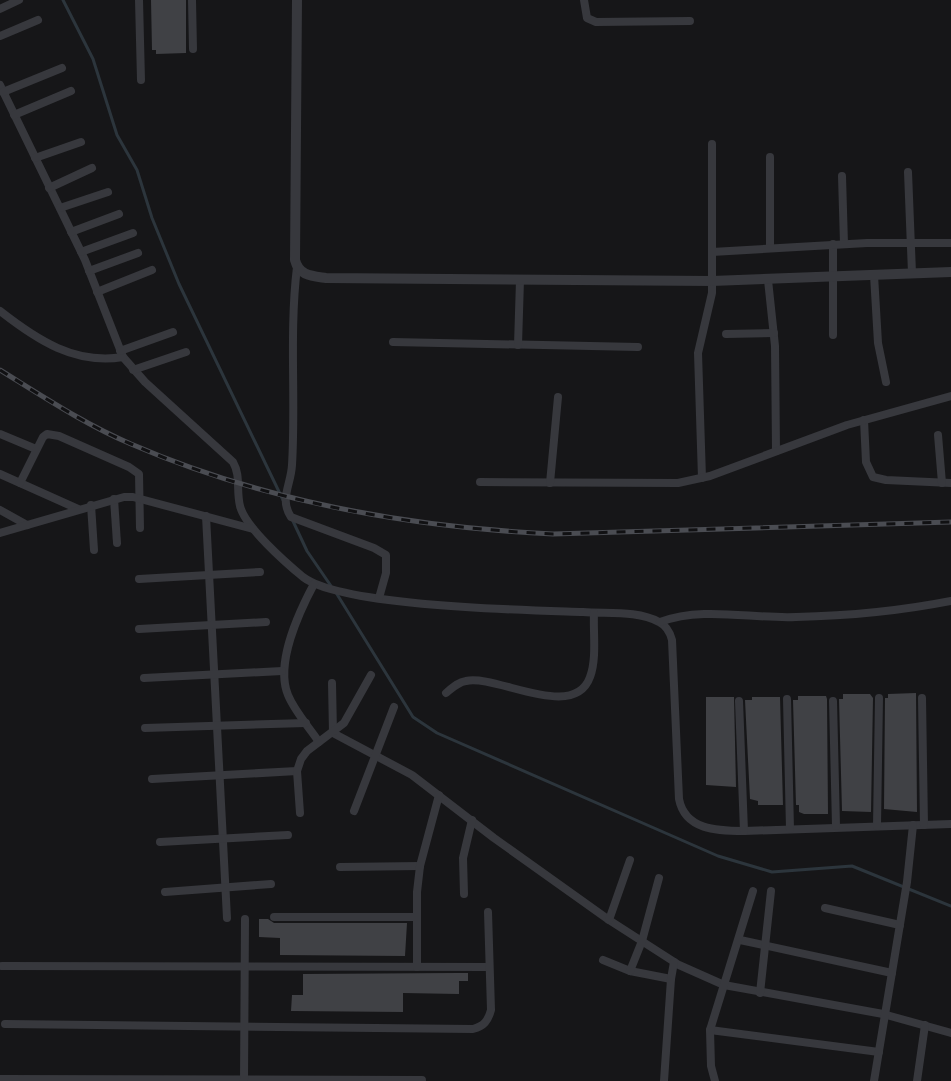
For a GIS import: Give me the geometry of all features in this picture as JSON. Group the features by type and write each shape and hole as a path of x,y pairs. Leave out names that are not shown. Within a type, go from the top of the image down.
{"street":[{"path":"0,9 19,0"},
{"path":"139,0 141,80"},
{"path":"192,0 193,48"},
{"path":"297,0 297,267 292,321 294,440 292,478 284,499 285,507 291,517 374,548 386,555 386,573 379,598"},
{"path":"584,0 587,18 596,22 690,21"},
{"path":"0,36 38,20"},
{"path":"62,68 2,88 81,252 122,354 133,370 233,462 238,475 240,507 254,529 294,569 314,584 325,588 379,598 634,615 660,622 668,629 672,640 677,779 681,810 700,826 744,831 836,826 951,824"},
{"path":"14,115 70,91"},
{"path":"35,158 81,142"},
{"path":"702,478 698,343 711,301 712,144"},
{"path":"771,157 771,248"},
{"path":"49,188 92,168"},
{"path":"908,172 912,273"},
{"path":"842,176 844,244"},
{"path":"60,208 108,192"},
{"path":"71,232 119,214"},
{"path":"81,252 133,233"},
{"path":"712,252 833,244 951,243"},
{"path":"833,244 833,335"},
{"path":"89,271 138,253"},
{"path":"297,267 306,275 326,278 520,280 768,280 951,272"},
{"path":"98,292 152,270"},
{"path":"874,275 878,343 886,382"},
{"path":"518,345 520,280"},
{"path":"768,280 774,333 776,451"},
{"path":"0,311 29,332 79,357 96,360 122,354 173,332"},
{"path":"726,334 774,333"},
{"path":"393,342 638,347"},
{"path":"133,370 186,352"},
{"path":"480,482 660,484 702,478 864,420 951,396"},
{"path":"550,483 558,397"},
{"path":"864,420 866,462 873,477 880,480 947,483 938,435"},
{"path":"0,434 36,449"},
{"path":"20,483 43,437 47,434 59,436 129,467 139,474 140,528"},
{"path":"0,474 78,509"},
{"path":"0,533 114,499 140,499 254,529"},
{"path":"114,499 117,543"},
{"path":"91,506 94,550"},
{"path":"0,510 27,525"},
{"path":"206,516 227,918"},
{"path":"139,579 260,572"},
{"path":"314,584 298,617 282,671 288,697 319,742"},
{"path":"660,622 698,613 795,617 884,611 951,601"},
{"path":"446,693 461,682 474,680 550,696 578,691 587,683 591,673 594,613"},
{"path":"139,629 266,622"},
{"path":"144,678 282,671"},
{"path":"300,813 297,771 307,751 333,733 352,712 371,675"},
{"path":"332,683 333,733"},
{"path":"877,826 879,698"},
{"path":"922,698 924,825"},
{"path":"787,699 790,829"},
{"path":"740,701 744,831"},
{"path":"833,701 836,826"},
{"path":"354,811 394,707"},
{"path":"145,728 306,723"},
{"path":"333,733 412,775 609,920 674,962 724,985 885,1014 951,1033"},
{"path":"152,779 297,771"},
{"path":"417,967 420,866 439,795"},
{"path":"464,894 463,858 472,820"},
{"path":"874,1081 905,897 913,825"},
{"path":"160,842 288,835"},
{"path":"609,920 630,860"},
{"path":"340,867 420,866"},
{"path":"630,971 642,941 659,878"},
{"path":"165,892 272,884"},
{"path":"715,1081 711,1066 710,1030 740,940 753,891"},
{"path":"760,993 771,891"},
{"path":"825,908 900,925"},
{"path":"5,1024 472,1029 482,1026 488,1020 491,1010 488,912"},
{"path":"274,917 417,917"},
{"path":"244,1081 245,919"},
{"path":"740,940 892,973"},
{"path":"603,960 630,971 670,979"},
{"path":"664,1081 670,979 674,962"},
{"path":"2,966 488,967"},
{"path":"917,1081 925,1025"},
{"path":"710,1030 879,1052"},
{"path":"0,1079 422,1080"}],"building":[{"path":"151,0 186,0 186,53 156,54 156,50 152,50"},
{"path":"916,693 917,812 884,809 885,698 888,698 888,694"},
{"path":"843,694 870,694 873,698 871,812 842,811 839,699 843,699"},
{"path":"798,696 826,696 827,699 828,814 804,814 799,812 799,805 796,805 793,700 798,700"},
{"path":"706,697 734,697 736,787 706,785"},
{"path":"752,697 780,697 783,805 758,805 758,801 750,799 745,700 752,700"},
{"path":"259,919 268,919 274,923 407,923 405,956 280,955 280,938 259,937"},
{"path":"468,973 468,981 459,981 459,994 403,993 403,1012 291,1011 292,995 303,995 303,974"}],"waterway":[{"path":"63,0 93,59 117,135 137,170 152,218 179,284 283,500"},
{"path":"292,519 307,551 331,586"},
{"path":"335,591 413,717 437,733 718,856 772,872 852,866 951,906"}],"railway":[{"path":"0,370 97,428 182,464 233,482 285,496 391,518 498,531 553,534 951,522"}]}
